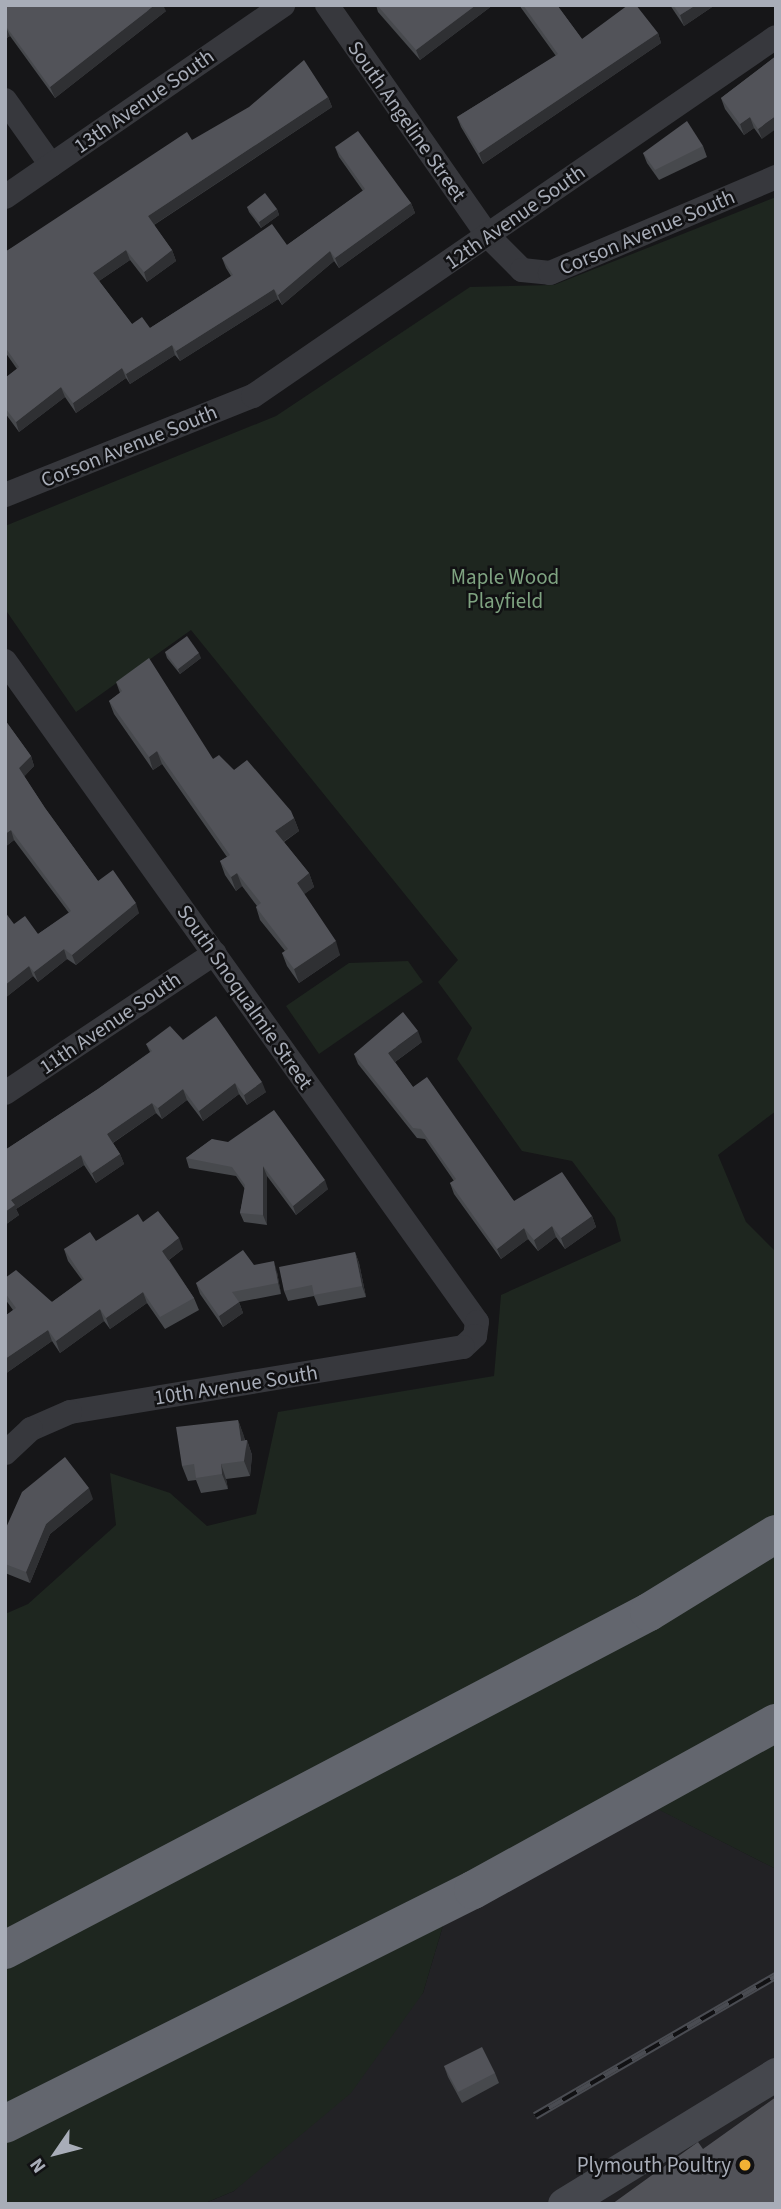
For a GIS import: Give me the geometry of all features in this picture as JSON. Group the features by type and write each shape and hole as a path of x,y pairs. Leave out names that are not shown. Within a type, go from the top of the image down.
{"highway":[{"path":"5,1950 649,1612 776,1534"},
{"path":"5,2124 606,1821 776,1723"}],"main road":[{"path":"564,2204 776,2074"}],"street":[{"name":"13th Avenue South","path":"5,197 283,5"},
{"name":"South Angeline Street","path":"327,5 488,236"},
{"name":"12th Avenue South","path":"253,396 776,37"},
{"path":"5,100 51,165"},
{"name":"Corson Avenue South","path":"488,236 522,270 550,273 776,177"},
{"name":"Corson Avenue South","path":"5,495 253,396"},
{"name":"South Snoqualmie Street","path":"5,661 477,1322 475,1336"},
{"name":"11th Avenue South","path":"5,1093 215,953"},
{"name":"10th Avenue South","path":"5,1453 31,1429 70,1412 463,1347 475,1336"}],"shaded area":[{"path":"627,1793 776,1869 776,2204 203,2204 234,2191 423,1993 455,1885"}],"green space":[{"name":"Maple Wood Playfield","path":"776,197 776,1111 718,1155 746,1222 776,1252 776,1869 626,1793 455,1885 423,1993 351,2093 234,2191 203,2204 5,2204 5,1614 28,1604 116,1525 110,1473 170,1493 207,1526 256,1514 278,1412 494,1376 501,1295 621,1241 615,1218 572,1161 522,1151 457,1059 472,1028 438,982 458,960 191,630 76,712 5,609 5,526 276,416 470,287 554,285"},
{"path":"408,961 423,982 319,1054 286,1006 349,963"}],"building":[{"path":"5,5 155,5 50,87 5,25"},
{"path":"377,5 476,5 416,50"},
{"path":"523,5 557,5 582,39 628,5 636,5 658,33 479,153 457,117 558,54"},
{"path":"673,5 696,5 680,15"},
{"path":"776,56 776,116 758,129 750,117 740,124 721,98"},
{"path":"304,60 328,97 148,216 172,250 144,272 126,250 93,273 132,324 142,317 150,328 233,275 222,258 272,224 287,245 365,189 335,147 358,131 411,203 335,258 330,251 278,295 274,289 176,351 172,345 126,374 122,368 73,403 61,387 16,422 5,408 5,378 19,367 5,347 5,252 187,132 192,140 249,107"},
{"path":"687,121 703,146 655,170 643,153"},
{"path":"265,193 277,209 259,222 247,207"},
{"path":"187,636 199,653 178,669 165,652"},
{"path":"149,658 213,759 219,755 234,770 247,760 291,811 294,818 275,831 309,873 297,883 336,941 294,969 282,953 288,949 256,907 261,903 237,873 231,877 220,861 230,855 157,751 149,757 109,701 122,691 116,682"},
{"path":"5,720 31,756 19,768 45,808 98,881 113,870 136,903 72,955 64,949 34,972 29,966 5,985 5,912 14,924 25,916 38,934 71,911 11,830 5,834"},
{"path":"403,1012 418,1031 388,1053 413,1087 427,1077 514,1201 562,1172 592,1216 561,1238 552,1226 534,1240 524,1228 497,1249 450,1183 456,1179 421,1129 413,1128 354,1054"},
{"path":"216,1016 262,1082 244,1095 235,1083 199,1111 183,1089 158,1108 152,1103 107,1134 120,1154 92,1173 81,1155 11,1200 15,1205 5,1212 5,1150 152,1051 146,1044 170,1026 183,1040"},
{"path":"274,1110 325,1180 293,1206 263,1166 263,1215 240,1213 245,1185 232,1167 186,1158 212,1139 228,1142"},
{"path":"158,1211 179,1238 162,1251 194,1298 160,1317 143,1292 106,1318 100,1309 56,1341 48,1330 5,1359 5,1316 16,1308 5,1293 5,1278 16,1270 52,1302 84,1279 64,1249 90,1232 96,1241 138,1214 143,1222"},
{"path":"243,1250 254,1265 274,1261 278,1283 232,1292 239,1302 219,1316 196,1283"},
{"path":"355,1252 362,1286 314,1295 312,1285 284,1291 279,1267"},
{"path":"238,1420 241,1441 247,1440 244,1461 221,1464 222,1474 196,1478 194,1464 182,1466 176,1427"},
{"path":"65,1457 89,1488 46,1524 26,1572 5,1564 5,1530 22,1492"},
{"path":"482,2047 495,2073 458,2092 444,2066"},
{"name":"Plymouth Poultry","path":"776,2097 776,2204 612,2204 698,2142 703,2149"}],"railway":[{"path":"535,2116 776,1976"}],"place":[{"name":"Plymouth Poultry","path":"745,2165"}]}
